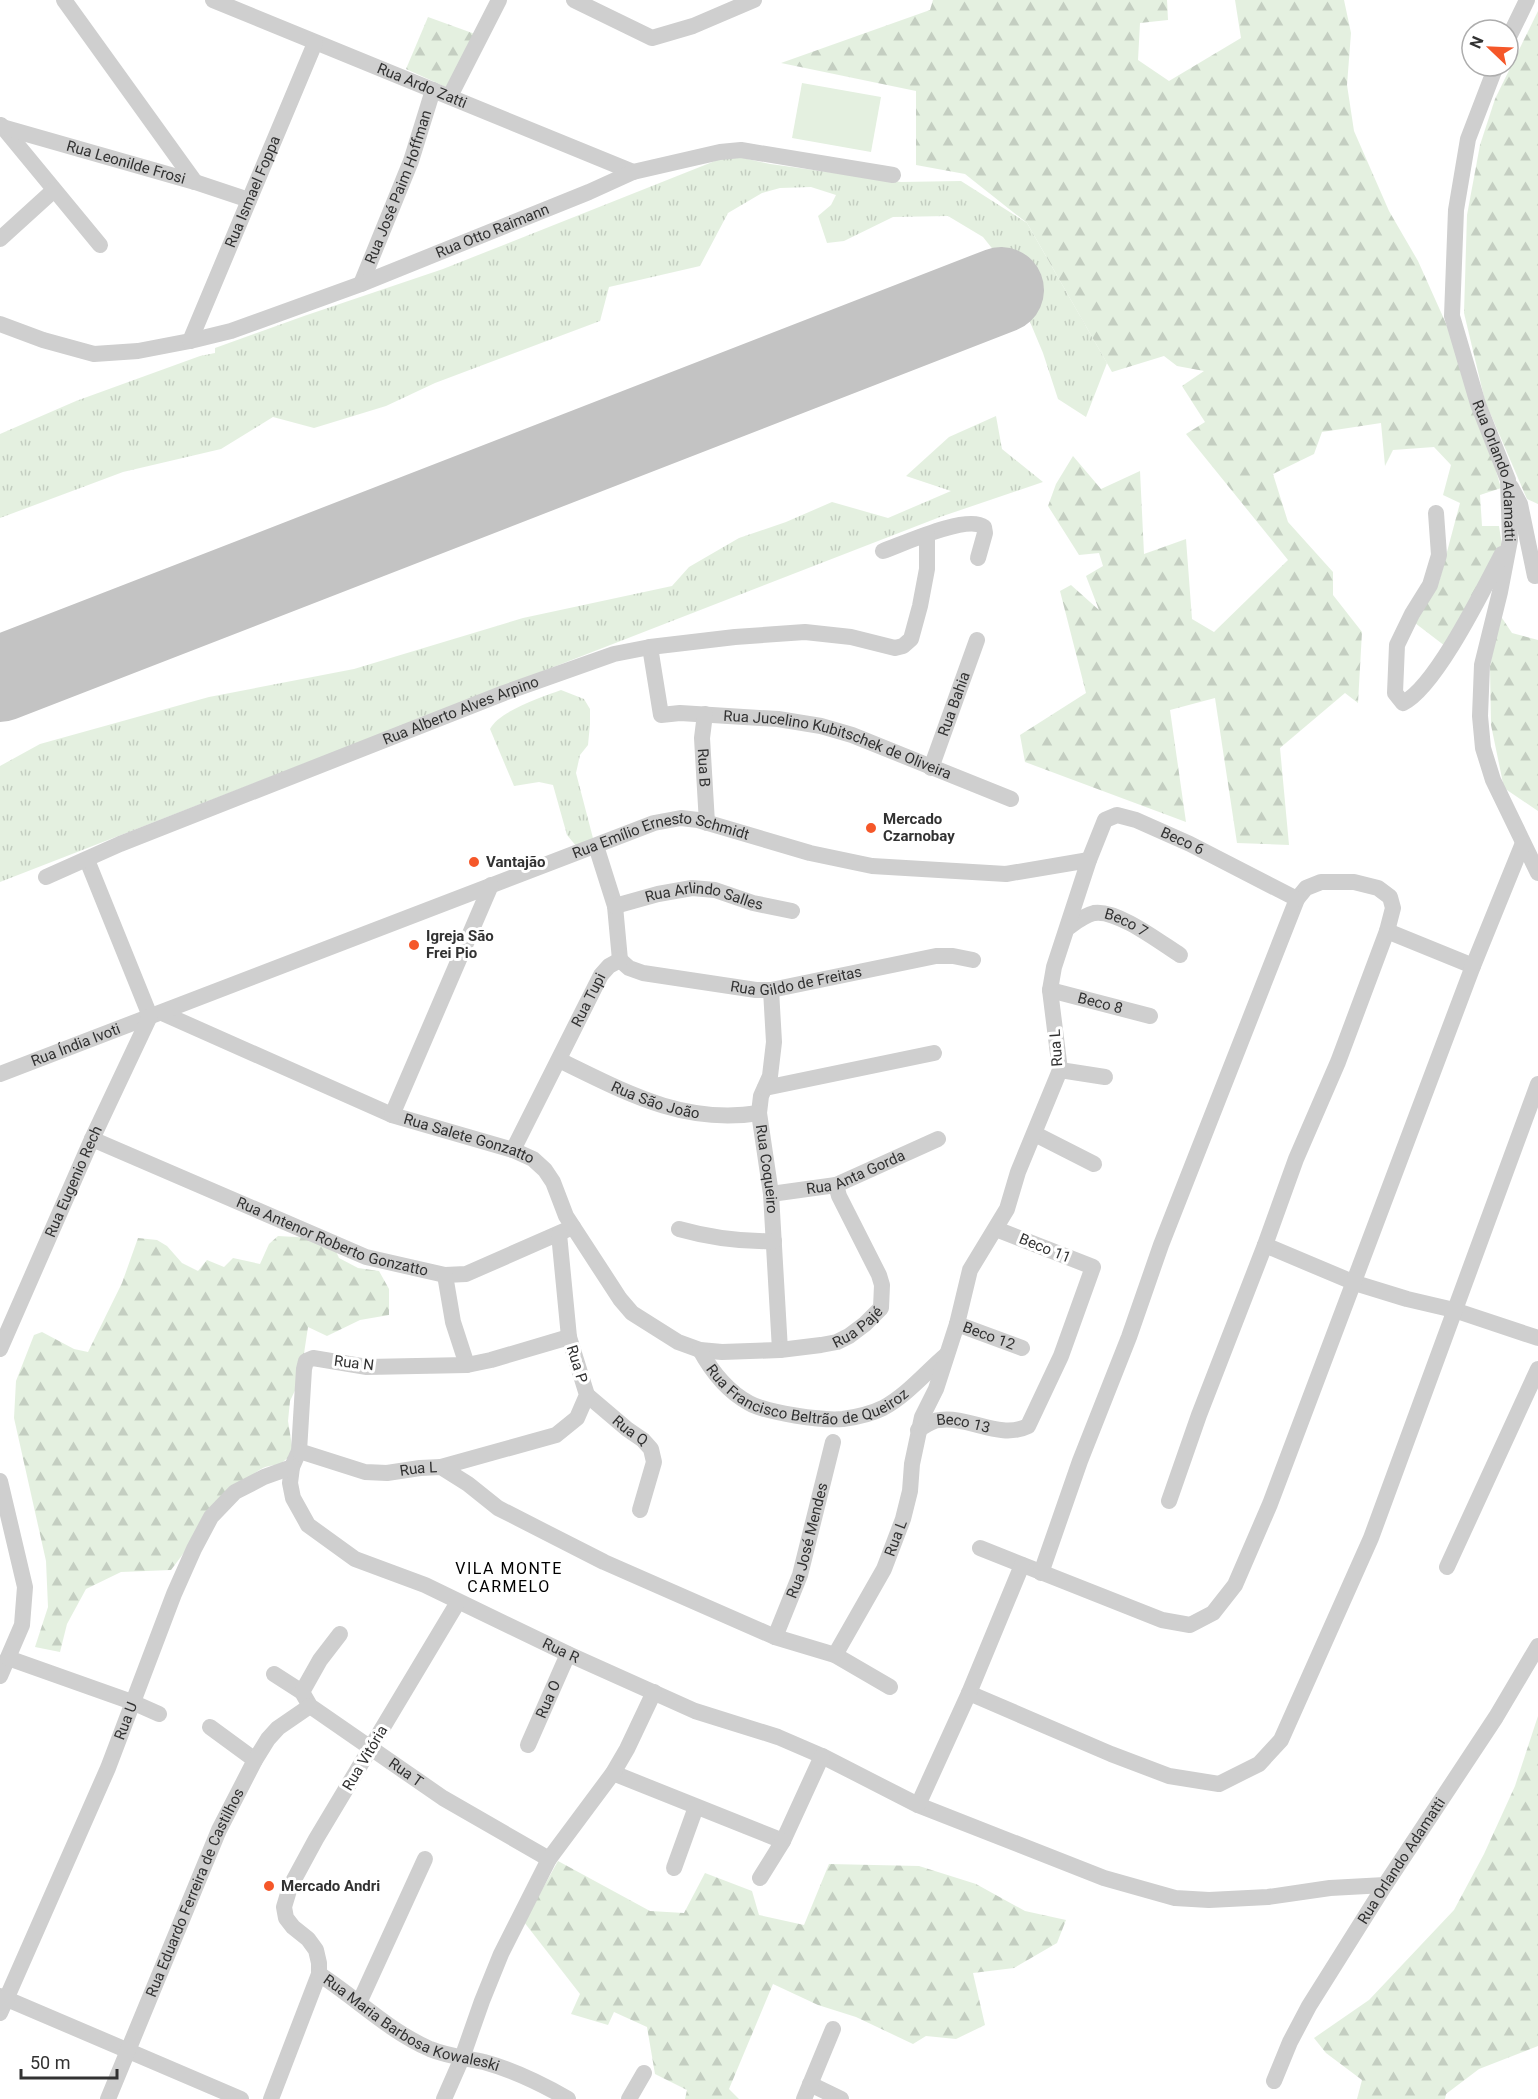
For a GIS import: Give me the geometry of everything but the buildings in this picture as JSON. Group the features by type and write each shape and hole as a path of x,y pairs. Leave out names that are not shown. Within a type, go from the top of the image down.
{"street":[{"path":"64,0 195,182"},
{"name":"Rua Ardo Zatti","path":"213,0 633,172"},
{"path":"450,96 499,0"},
{"path":"574,0 652,38 693,26 754,0"},
{"path":"1518,18 1527,0"},
{"name":"Rua Ismael Foppa","path":"190,341 315,43"},
{"name":"Rua Orlando Adamatti","path":"1491,78 1468,139 1456,210 1452,316 1478,404 1508,480 1510,540 1482,665 1480,716 1484,748 1493,780 1538,873"},
{"name":"Rua José Paim Hoffman","path":"361,284 411,161 433,90"},
{"path":"1,126 100,245"},
{"name":"Rua Leonilde Frosi","path":"1,126 195,182 249,200"},
{"name":"Rua Otto Raimann","path":"0,324 43,340 94,354 138,351 190,341 231,331 361,284 633,172 720,152 741,150 893,175"},
{"path":"0,239 54,190"},
{"path":"1508,480 1520,504 1535,576"},
{"path":"1436,513 1439,555 1430,585 1412,614 1398,645 1395,693 1403,703 1410,700 1448,652 1510,540"},
{"path":"883,551 955,526 980,524 984,527 985,533 978,558"},
{"name":"Rua Alberto Alves Arpino","path":"46,877 120,844 504,693 615,654 650,647 735,637 805,632 852,637 895,648 903,646 911,639 927,569 927,535"},
{"name":"Rua Bahia","path":"931,768 977,640"},
{"name":"Rua Jucelino Kubitschek de Oliveira","path":"650,647 661,715 705,714 778,718 821,726 852,735 1011,799"},
{"name":"Rua B","path":"705,714 702,738 707,823"},
{"name":"Beco 6","path":"1089,860 1105,820 1117,815 1136,820 1190,844 1297,898"},
{"name":"Rua Emílio Ernesto Schmidt","path":"156,1015 654,823 681,818 707,823 810,853 872,866 1006,874 1089,860"},
{"path":"980,1548 1162,1620 1190,1625 1214,1612 1235,1585 1270,1504 1473,966 1523,843"},
{"name":"Rua Tupi","path":"513,1150 601,975 609,966 620,960 615,906 596,846"},
{"path":"87,860 156,1015"},
{"name":"Rua L","path":"299,1451 365,1472 387,1473 441,1467 468,1484 498,1508 603,1562 775,1637 835,1655 884,1569 903,1519 910,1491 918,1430 936,1389 957,1324 970,1270 1007,1209 1018,1172 1060,1070 1050,990 1054,967 1069,927 1089,860"},
{"path":"1041,1573 1080,1461 1129,1337 1161,1245 1297,898 1306,888 1321,882 1354,882 1378,888 1390,897 1393,908 1387,931 1338,1062 1296,1159 1169,1501"},
{"path":"392,1115 491,885"},
{"name":"Rua Arlindo Salles","path":"615,906 658,894 692,888 715,890 753,903 792,910"},
{"name":"Beco 7","path":"1069,927 1083,917 1095,913 1106,914 1120,919 1180,955"},
{"path":"1387,931 1473,966"},
{"name":"Rua Gildo de Freitas","path":"620,960 629,968 642,973 756,990 771,990 936,956 953,956 973,960"},
{"name":"Rua Coqueiro","path":"771,990 774,1042 770,1076 759,1113 771,1194 780,1350"},
{"name":"Beco 8","path":"1050,990 1150,1016"},
{"name":"Rua Índia Ivoti","path":"0,1074 156,1015"},
{"name":"Rua Salete Gonzatto","path":"156,1015 392,1115 513,1150 533,1159 545,1170 553,1182 566,1231 632,1313 678,1342 700,1350"},
{"name":"Rua Eugenio Rech","path":"0,1350 92,1139 156,1015"},
{"path":"765,1088 934,1053"},
{"name":"Rua São João","path":"559,1060 634,1096 688,1113 712,1116 759,1113"},
{"path":"1060,1070 1105,1077"},
{"path":"969,1693 1111,1754 1169,1776 1219,1784 1259,1764 1281,1740 1371,1539 1538,1083"},
{"path":"1035,1134 1094,1164"},
{"name":"Rua Antenor Roberto Gonzatto","path":"92,1139 366,1257 445,1275 466,1274 566,1231"},
{"name":"Rua Anta Gorda","path":"771,1194 836,1185 938,1139"},
{"name":"Rua Pajé","path":"700,1350 722,1352 780,1350 837,1342 866,1324 881,1308 882,1285 879,1275 839,1196 836,1185"},
{"path":"679,1229 723,1240 774,1241"},
{"name":"Beco 11","path":"996,1229 1093,1268 1061,1356 1028,1426 1019,1431 1009,1431"},
{"name":"Rua P","path":"441,1467 556,1434 577,1418 587,1395 569,1337 566,1231"},
{"path":"1265,1245 1355,1283 1454,1310 1538,1338"},
{"path":"445,1275 453,1322 467,1365"},
{"name":"Beco 12","path":"957,1324 1022,1348"},
{"name":"Rua N","path":"308,1525 293,1498 290,1482 292,1467 299,1451 306,1361 313,1358 367,1367 467,1365 569,1337"},
{"name":"Rua Francisco Beltrão de Queiroz","path":"700,1350 711,1371 733,1392 751,1404 779,1412 841,1419 858,1417 882,1408 905,1393 947,1355"},
{"path":"1447,1567 1538,1370"},
{"name":"Rua Q","path":"587,1395 651,1449 654,1462 640,1510"},
{"name":"Beco 13","path":"918,1430 937,1420 956,1419 1009,1431"},
{"name":"Rua José Mendes","path":"775,1637 800,1575 833,1442"},
{"name":"Rua U","path":"2,2002 108,1768 174,1594 211,1517 235,1492 264,1477 292,1467"},
{"path":"0,1481 25,1587 22,1625 0,1676"},
{"name":"Rua R","path":"308,1525 355,1558 425,1585 568,1654 695,1711 778,1737 822,1756 918,1805 1104,1878 1175,1898 1209,1900 1257,1898 1330,1888 1385,1885"},
{"path":"918,1805 969,1693 1022,1565"},
{"name":"Rua Vitória","path":"285,1918 284,1908 290,1887 316,1839 458,1602"},
{"path":"306,1699 320,1660 339,1634"},
{"name":"Rua Orlando Adamatti","path":"1275,2081 1290,2042 1309,2006 1385,1885 1496,1717 1538,1646"},
{"name":"Rua O","path":"528,1745 568,1654"},
{"path":"835,1655 890,1687"},
{"path":"8,1658 132,1702 159,1714"},
{"name":"Rua T","path":"274,1674 371,1748 443,1798 549,1859"},
{"path":"444,2099 501,1954 549,1859 613,1773 654,1692"},
{"name":"Rua Eduardo Ferreira de Castilhos","path":"108,2099 219,1830 268,1739 306,1699"},
{"path":"210,1727 255,1760"},
{"path":"760,1878 783,1840 822,1756"},
{"path":"613,1773 783,1840"},
{"path":"674,1868 696,1807"},
{"path":"359,2003 425,1859"},
{"name":"Rua Maria Barbosa Kowaleski","path":"285,1918 308,1939 316,1950 320,1963 319,1974 406,2036 430,2049 486,2063 545,2086 568,2099"},
{"path":"272,2099 319,1974"},
{"path":"2,2002 128,2050 241,2099"},
{"path":"833,2029 807,2091 841,2099"},
{"path":"629,2099 644,2073"}],"green space":[{"path":"933,0 1167,0 1168,20 1140,23 1138,60 1169,81 1241,38 1235,0 1344,0 1351,33 1347,85 1354,131 1389,211 1418,261 1448,328 1501,488 1480,495 1482,526 1499,526 1502,545 1445,646 1415,623 1439,582 1460,503 1443,495 1451,465 1434,447 1393,450 1385,466 1381,423 1322,432 1314,454 1273,474 1288,522 1333,572 1333,595 1362,632 1358,703 1345,693 1280,748 1289,845 1237,843 1215,698 1170,710 1186,822 1025,762 1020,735 1086,693 1060,591 1071,585 1099,610 1086,576 1103,566 1099,553 1079,555 1048,506 1056,484 1073,456 1101,489 1140,471 1144,554 1186,539 1192,619 1214,632 1288,560 1186,434 1205,422 1182,386 1204,371 1177,366 1164,356 1112,372 1027,223 965,174 916,165 916,91 781,63 930,10"},
{"path":"1538,11 1538,504 1527,499 1485,401 1464,313 1467,215 1480,145 1495,99 1505,78 1520,78 1520,48"},
{"path":"428,17 475,34 448,88 406,69"},
{"path":"802,83 881,97 871,152 792,138"},
{"path":"730,155 770,164 901,182 961,181 1027,223 1107,363 1086,417 1058,399 1043,353 1007,267 983,237 948,216 893,217 844,241 827,243 818,216 831,205 836,195 811,187 780,188 762,193 728,213 700,266 609,287 600,321 435,383 386,406 314,428 273,417 221,449 123,472 0,518 0,434 76,401 200,356 215,353 215,348 443,269"},
{"path":"996,416 1002,449 1043,482 940,517 0,882 0,766 40,744 209,697 354,669 523,618 672,586 689,567 739,538 786,522 832,502 888,518 951,491 906,476 949,437"},
{"path":"1500,615 1512,633 1538,640 1538,811 1504,788 1491,725 1490,666"},
{"path":"561,690 584,699 590,709 588,745 580,755 576,773 594,842 577,847 567,835 553,785 539,782 514,786 490,729 502,716 511,711"},
{"path":"278,1236 313,1238 334,1247 339,1258 358,1268 379,1271 389,1289 389,1315 360,1320 327,1336 308,1327 300,1380 290,1401 288,1421 292,1446 289,1457 279,1465 266,1467 255,1473 189,1546 171,1570 121,1572 86,1589 67,1624 60,1652 35,1647 48,1607 46,1561 14,1418 16,1381 34,1335 42,1332 74,1349 88,1352 122,1283 138,1238 157,1240 167,1246 182,1263 198,1271 207,1260 224,1267 233,1258 260,1264 269,1244"},
{"path":"1538,1716 1538,2046 1479,2069 1446,2094 1445,2099 1357,2099 1362,2080 1326,2053 1314,2038 1369,2000 1454,1910 1484,1854 1515,1786"},
{"path":"558,1861 650,1911 684,1913 705,1873 752,1891 759,1915 804,1925 829,1864 919,1866 976,1884 1025,1911 1066,1920 1057,1943 1014,1968 973,1973 985,2025 956,2039 926,2036 913,2044 856,2017 818,2005 773,1984 729,2089 739,2099 685,2099 687,2090 655,2074 647,2027 614,2012 608,2025 571,2014 580,1994 524,1922"}],"runway":[{"path":"0,679 1001,290"}],"place":[{"name":"Mercado Czarnobay","path":"871,828"},
{"name":"Vantajão","path":"474,862"},
{"name":"Igreja São Frei Pio","path":"414,945"},
{"name":"Mercado Andri","path":"269,1886"}],"district":[{"name":"VILA MONTE CARMELO","path":"509,1577"}]}
